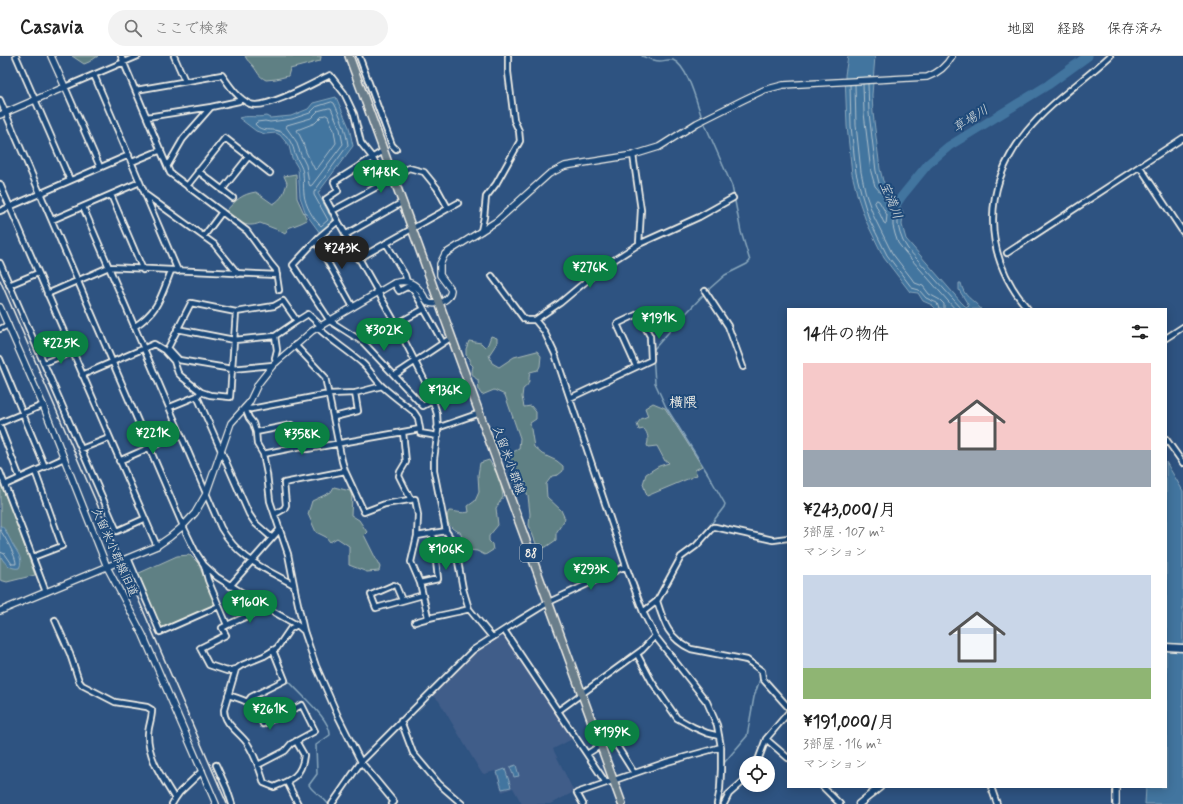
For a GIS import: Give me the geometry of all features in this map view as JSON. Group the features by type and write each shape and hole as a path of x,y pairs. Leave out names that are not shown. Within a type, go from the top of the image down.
{"main road":[{"name":"久留米小郡線","path":"349,56 622,804"},
{"path":"1167,647 1183,648"},
{"path":"859,804 879,788"}],"street":[{"path":"16,56 70,180"},
{"path":"51,56 100,167"},
{"path":"121,56 170,172 247,231 276,270 279,290"},
{"path":"3,114 138,56"},
{"path":"182,56 175,57 185,81"},
{"path":"359,56 392,145 396,149"},
{"path":"481,231 486,197 496,184 520,141 519,132 514,120 508,72 508,56"},
{"path":"0,611 157,546 170,537 195,513 206,494 231,423 245,408 258,384 274,364 295,345 319,327 394,283 400,281 407,282 418,287 428,302 439,302 447,299 451,290 440,275 440,264 445,254 497,221 537,184 557,169 578,163 633,155 659,147 698,123 764,90 783,85 820,82 927,77 938,73 949,62 952,56"},
{"path":"1027,308 1005,275 996,248 993,217 997,190 1008,160 1026,132 1060,98 1110,56"},
{"path":"94,74 178,271"},
{"path":"136,90 222,75 241,98 252,104 263,104 306,87 330,75 344,93 354,114 361,143 386,182 332,211"},
{"path":"147,117 211,107 239,101 241,98"},
{"path":"0,100 3,114 52,220 195,551 204,565 217,577 297,625 304,631"},
{"path":"168,165 183,139 211,107"},
{"path":"187,186 225,138 270,173"},
{"path":"1007,253 1183,138"},
{"path":"132,162 161,150"},
{"path":"383,151 334,182 338,190 326,199 358,259 396,324 430,392 437,414 438,436 434,459 434,471 446,531 455,545 463,589 469,609 492,637"},
{"path":"0,211 129,155"},
{"path":"633,155 641,210 639,244"},
{"path":"222,190 249,156"},
{"path":"1140,167 1183,232"},
{"path":"393,177 409,168 424,172 437,188 448,208"},
{"path":"198,171 233,198"},
{"path":"52,220 140,182"},
{"path":"0,184 157,546"},
{"path":"111,195 143,270"},
{"path":"146,195 204,236 219,249 238,274"},
{"path":"492,276 524,318 527,320 535,320 560,303 603,267 639,244 687,222 733,198"},
{"path":"345,235 403,202"},
{"path":"358,259 458,203"},
{"path":"82,207 170,407 180,434 221,528 229,541 238,551 252,562 294,585"},
{"path":"204,236 222,212"},
{"path":"338,221 319,237 294,265 330,321 364,342 423,406 432,401"},
{"path":"316,241 354,307"},
{"path":"386,243 405,275 407,282"},
{"path":"0,263 117,531 144,519"},
{"path":"47,294 109,267 277,276"},
{"path":"134,327 144,321 155,309 171,271"},
{"path":"9,285 38,273"},
{"path":"394,283 399,292 407,287 413,289 443,343"},
{"path":"705,291 728,326 743,367"},
{"path":"274,364 232,369 179,360 168,348 191,303 236,312 274,306 283,301 297,320"},
{"name":"久留米小郡線旧道","path":"0,307 43,405 106,567 143,635 216,804"},
{"path":"364,342 424,309"},
{"path":"170,407 199,394 230,397 236,312"},
{"path":"177,329 234,340 275,336 308,314 330,339 348,350 368,368 382,386 416,415 420,433 438,436"},
{"path":"570,398 651,360 652,353 650,336 638,314 617,324 636,366"},
{"path":"535,320 547,336 555,354 626,566 643,612 655,636 707,702 713,715 721,747 720,789 717,804"},
{"path":"0,329 8,325"},
{"path":"1167,337 1183,327"},
{"path":"274,364 277,350 275,336"},
{"path":"394,375 452,337"},
{"path":"82,375 154,344 164,350 174,361 178,373 199,394 221,450 249,514 255,524 272,538"},
{"path":"295,345 325,377 345,471 364,512 385,504 415,499 417,510 417,536 411,562 420,583 428,618"},
{"path":"44,364 72,352"},
{"path":"0,359 45,467"},
{"path":"245,408 251,409 329,394 354,393 382,386"},
{"path":"334,417 358,412 354,393"},
{"path":"0,423 43,405"},
{"path":"245,408 256,432 258,444 263,454 270,501 288,554 304,631 316,666 338,716 361,762 394,803"},
{"path":"437,428 480,413"},
{"path":"256,432 291,425"},
{"path":"0,427 20,478"},
{"path":"263,454 302,446 307,449 339,444 420,429"},
{"path":"402,432 406,462 399,476 411,500"},
{"path":"119,461 180,434"},
{"path":"81,449 109,438"},
{"path":"1167,440 1183,462"},
{"path":"5,485 64,458"},
{"path":"33,557 62,546 35,471"},
{"path":"275,514 284,509 286,505 284,483 345,471"},
{"path":"0,472 46,592"},
{"path":"643,612 657,601 681,557 700,543 714,527 773,540 787,538"},
{"path":"230,586 280,529"},
{"path":"417,536 446,531"},
{"path":"420,583 438,579 433,533"},
{"path":"128,558 160,632 219,606"},
{"path":"204,565 208,580 227,625"},
{"path":"332,804 361,762 472,650 549,602 626,566"},
{"path":"402,600 396,586 394,585 371,595 376,608 422,595"},
{"path":"657,601 669,632 686,646 747,660 762,672 763,679 787,706"},
{"path":"265,607 222,628 226,636 200,648 209,665 227,671 236,669 273,650 280,644 290,629 297,625"},
{"path":"415,622 469,609"},
{"path":"55,620 70,654 79,681 82,685 115,702 147,707 152,710 148,734 150,750 174,802"},
{"path":"504,630 606,783"},
{"path":"558,711 637,654 655,636"},
{"path":"248,701 251,697 284,680 273,650"},
{"path":"637,654 652,682 677,718 700,730 719,736"},
{"path":"236,669 224,710 224,716 247,743 258,765 264,784 274,788 299,774 304,755 296,741"},
{"path":"228,696 248,701 256,709 263,724 302,705 315,731 296,741 285,751 258,765"},
{"path":"760,756 766,739 787,714"},
{"path":"401,721 413,753 439,784 462,804"},
{"path":"587,754 612,738 634,773"},
{"path":"766,739 787,757"},
{"path":"583,804 577,793 667,762 721,747"},
{"path":"216,765 232,804"},
{"path":"174,802 180,792 202,771"},
{"path":"287,782 298,804"},
{"path":"724,804 729,794 739,785"},
{"path":"824,788 840,804"},
{"path":"991,788 997,804"},
{"path":"1116,788 1116,804"}],"shaded area":[{"path":"503,634 574,738 553,749 573,790 572,793 550,804 522,804 513,788 502,792 495,771 484,774 481,772 439,701 432,694 476,652"}],"green space":[{"path":"72,56 98,56 84,64"},
{"path":"245,56 321,57 320,61 290,69 288,76 266,80 260,75"},
{"path":"296,174 297,198 307,220 288,228 285,234 260,223 250,225 242,223 226,211 240,198 247,194 256,192 273,204 281,198 285,190 287,183 284,176"},
{"path":"491,336 497,338 497,343 489,355 492,363 499,367 514,357 537,351 541,356 540,366 538,370 530,372 528,384 523,389 522,397 524,407 531,406 536,412 536,419 530,423 534,447 542,454 557,461 563,466 563,471 558,475 552,476 546,484 547,497 561,510 565,519 556,533 556,540 546,547 538,549 529,525 530,514 528,496 525,488 526,483 523,480 519,485 515,485 512,481 512,467 510,460 511,453 519,449 520,438 505,395 494,390 482,395 479,391 478,380 472,374 473,366 470,363 470,359 466,355 466,349 469,341 481,343 485,347"},
{"path":"653,403 665,408 702,466 695,470 697,475 647,496 643,484 646,474 659,466 669,463 665,461 657,446 648,447 646,432 644,429 639,430 637,424 641,419 648,416 645,408"},
{"path":"489,460 500,479 503,497 496,508 498,525 489,536 489,541 492,544 493,550 485,555 477,551 461,549 459,547 462,537 460,532 451,527 447,518 449,511 463,513 469,512 468,506 475,501 479,492 478,475 480,463"},
{"path":"0,483 20,530 21,537 35,575 7,582 0,580"},
{"path":"334,487 350,491 352,497 351,515 359,520 367,532 364,535 380,567 379,571 367,572 349,565 349,546 337,538 330,542 326,537 316,532 308,514 312,501 331,492"},
{"path":"190,555 198,563 215,603 213,606 163,628 160,627 137,574 177,556"}],"water":[{"name":"宝満川","path":"848,56 875,56 872,95 880,169 883,181 903,212 902,225 906,239 965,306 969,306 959,290 959,283 961,283 966,295 980,308 935,308 923,301 918,293 910,292 884,258 866,221 852,174 847,126 845,75"},
{"path":"336,97 349,127 353,146 318,193 333,221 320,233 306,214 300,197 298,168 292,158 289,146 280,135 276,133 265,134 256,131 239,118 291,116 308,109 313,103"},
{"path":"1167,464 1183,491 1183,804 1145,804 1146,788 1167,788"},
{"path":"0,525 4,528 20,557 21,564 19,568 10,567 1,557"},
{"path":"516,765 519,776 514,777 510,767"},
{"path":"505,769 511,787 502,789 497,772"}],"waterway":[{"path":"642,56 658,61 673,60 678,64 687,77 702,118"},
{"name":"草場川","path":"891,212 928,164 949,146 1048,85 1088,56"},
{"path":"700,539 725,504 666,407 655,383 653,353 654,349 708,290 725,275 750,261 741,232 732,186 704,122"},
{"path":"655,601 677,560"},
{"path":"655,604 664,627 673,639"},
{"path":"683,647 690,650"},
{"path":"277,652 282,670 287,679 313,706 325,721 329,729 330,735 316,745 317,774 309,785 328,804"},
{"path":"699,653 733,659"},
{"path":"721,794 723,787 724,763 747,736 754,697 760,679 760,674 758,672 740,661"}],"railway":[{"path":"0,280 227,804"}],"district":[{"name":"横隈","path":"683,402"}]}
